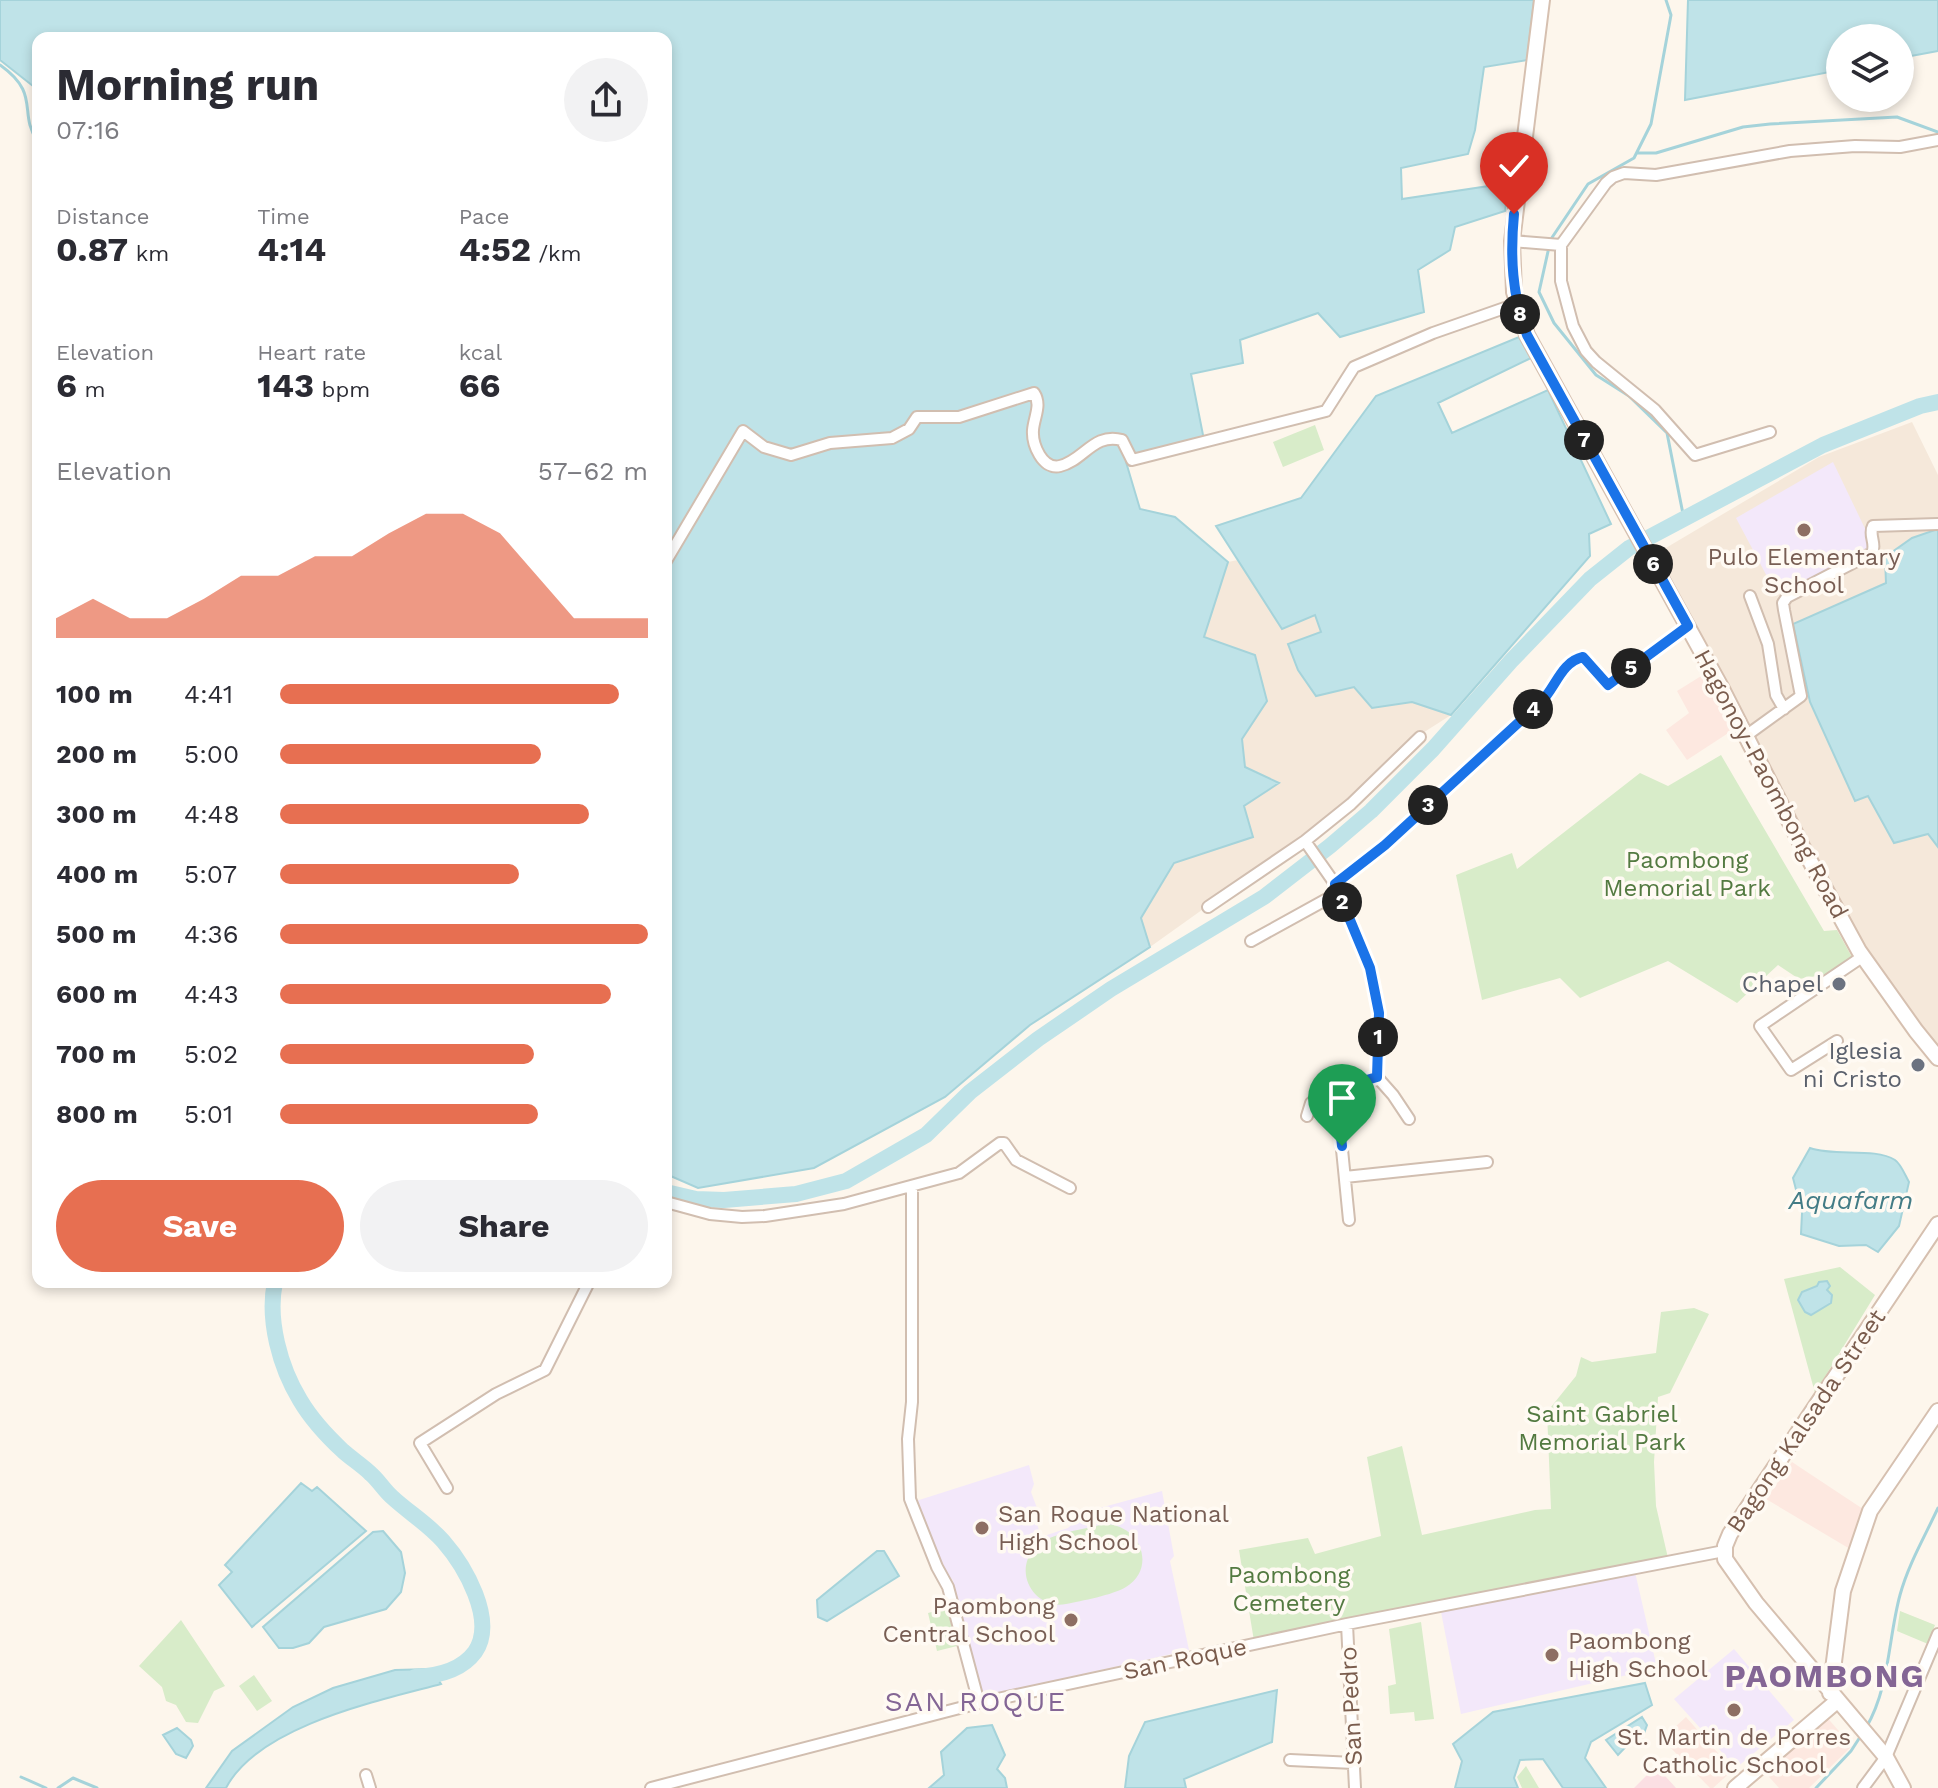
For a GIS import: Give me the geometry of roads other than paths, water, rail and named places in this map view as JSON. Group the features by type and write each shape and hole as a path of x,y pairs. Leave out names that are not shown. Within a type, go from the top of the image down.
{"main road":[{"name":"Hagonoy-Paombong Road","path":"1542,0 1512,241 1516,304 1533,347 1747,735 1808,859 1862,957 1938,1058"},
{"name":"Bagong Kalsada Street","path":"1903,1788 1871,1737 1833,1697 1756,1603 1725,1559 1724,1551 1730,1534 1938,1224"},
{"path":"1735,1788 1833,1697 1843,1591 1870,1511 1938,1411"}],"street":[{"path":"1552,244 1606,183 1624,173 1656,175 1790,151 1844,146 1900,147 1938,140"},
{"path":"1512,241 1552,244"},
{"path":"1552,244 1560,266 1564,299 1586,351 1655,410 1693,454 1770,432"},
{"path":"672,551 743,431 764,447 791,455 830,443 892,438 909,429 917,417 959,417 1034,393 1038,403 1034,443 1043,461 1053,467 1063,466 1096,443 1115,438 1122,440 1132,460 1326,411 1354,367 1433,333 1516,304"},
{"path":"1747,735 1801,696 1783,603 1787,597 1872,553 1873,526 1938,524"},
{"path":"1750,596 1768,644 1776,695 1784,709"},
{"path":"1251,941 1336,889 1541,702 1561,672 1576,659 1583,657 1608,685 1688,626"},
{"path":"1208,907 1308,846 1420,737"},
{"path":"1308,846 1336,889 1370,968 1379,1013 1377,1077 1409,1119"},
{"path":"1837,1041 1791,1070 1760,1026 1862,957"},
{"path":"1307,1116 1311,1103 1336,1089 1377,1077"},
{"path":"1336,1089 1349,1220"},
{"path":"672,1204 710,1214 765,1216 844,1204 959,1173 1000,1143 1004,1143 1016,1160 1070,1188"},
{"path":"1345,1177 1487,1162"},
{"path":"912,1186 910,1499 948,1587 979,1703"},
{"path":"447,1488 420,1443 496,1394 545,1370 586,1288"},
{"name":"San Roque","path":"651,1788 979,1703 1347,1624 1724,1551"},
{"name":"San Pedro","path":"1347,1624 1355,1788"},
{"path":"1863,1788 1886,1757 1938,1634"},
{"path":"1290,1760 1354,1763"},
{"path":"366,1775 370,1788"}],"water":[{"path":"0,0 1534,0 1527,60 1484,67 1475,130 1468,154 1401,168 1402,199 1509,183 1505,211 1455,227 1450,250 1418,270 1424,312 1340,337 1318,313 1240,340 1243,363 1191,374 1204,440 1126,462 1140,509 1175,517 1228,562 1204,637 1255,655 1267,701 1242,739 1245,767 1279,783 1244,806 1253,837 1174,863 1141,918 1150,947 1030,1025 945,1097 814,1168 698,1188 672,1177 672,32 32,32 32,85 0,60"},
{"path":"1688,0 1938,0 1938,51 1914,55 1914,24 1826,24 1826,73 1685,100"},
{"path":"1519,337 1531,358 1438,403 1452,433 1548,390 1611,524 1589,534 1590,556 1451,715 1412,702 1372,708 1354,687 1316,696 1298,670 1288,644 1321,632 1315,615 1282,629 1216,526 1301,498 1376,396"},
{"path":"1938,529 1938,847 1928,834 1894,843 1868,796 1855,801 1810,702 1793,624 1886,583 1885,557 1912,538"},
{"name":"Aquafarm","path":"1810,1148 1886,1156 1901,1167 1909,1182 1899,1226 1878,1252 1866,1245 1839,1246 1801,1234 1802,1213 1793,1178"},
{"path":"1827,1281 1830,1286 1827,1290 1832,1295 1831,1303 1811,1315 1805,1312 1798,1300 1802,1292"},
{"path":"301,1483 312,1491 317,1487 366,1531 252,1627 219,1585 232,1572 225,1565"},
{"path":"383,1531 401,1552 405,1573 401,1592 386,1609 324,1627 309,1643 279,1648 263,1627 373,1532"},
{"path":"877,1551 884,1551 899,1576 827,1621 818,1617 817,1600"},
{"path":"431,1669 441,1684 353,1708 291,1732 242,1766 226,1788 206,1788 232,1751 293,1707 333,1688 395,1670"},
{"path":"1645,1683 1652,1705 1591,1742 1585,1758 1606,1788 1563,1788 1543,1759 1520,1760 1514,1778 1518,1788 1455,1788 1462,1761 1453,1744 1493,1712"},
{"path":"1277,1690 1272,1742 1184,1779 1186,1788 1125,1788 1129,1756 1145,1722"},
{"path":"1642,1717 1647,1725 1643,1736 1636,1736 1618,1755 1606,1740"},
{"path":"992,1725 1005,1755 997,1769 1005,1778 1007,1788 929,1788 944,1775 941,1752 967,1728"},
{"path":"177,1728 191,1740 193,1746 186,1758 176,1754 163,1735"}],"waterway":[{"path":"1551,239 1588,184 1634,158 1651,124 1671,15 1666,0"},
{"path":"0,65 21,85 32,131"},
{"path":"1637,153 1656,153 1743,127 1770,124 1897,117 1938,132"},
{"path":"1549,247 1539,292 1554,323 1596,375 1629,396 1667,433 1684,519"},
{"path":"672,1193 696,1199 724,1200 796,1194 846,1181 926,1135 970,1092 1038,1039 1111,989 1264,897 1330,846 1371,811 1433,749 1511,661 1590,579 1629,548 1823,445 1920,406 1938,402"},
{"path":"274,1288 273,1312 277,1343 287,1373 304,1406 346,1454 443,1541 460,1564 475,1594 482,1625 481,1639 475,1652 463,1664 448,1671 415,1677"},
{"path":"1866,1728 1880,1696 1903,1584 1938,1508"},
{"path":"1816,1788 1851,1751 1862,1734"},
{"path":"21,1777 46,1788"},
{"path":"58,1788 73,1778 97,1788"}],"place":[{"name":"Pulo Elementary School","path":"1804,530"},
{"name":"Chapel","path":"1839,984"},
{"name":"Iglesia ni Cristo","path":"1918,1065"},
{"name":"San Roque National High School","path":"982,1528"},
{"name":"Paombong Central School","path":"1071,1620"},
{"name":"Paombong High School","path":"1552,1655"},
{"name":"St. Martin de Porres Catholic School","path":"1734,1710"}],"district":[{"name":"PAOMBONG","path":"1825,1676"},
{"name":"SAN ROQUE","path":"976,1701"}],"park label":[{"name":"Paombong Memorial Park","path":"1687,874"},
{"name":"Saint Gabriel Memorial Park","path":"1602,1428"},
{"name":"Paombong Cemetery","path":"1289,1589"}]}
